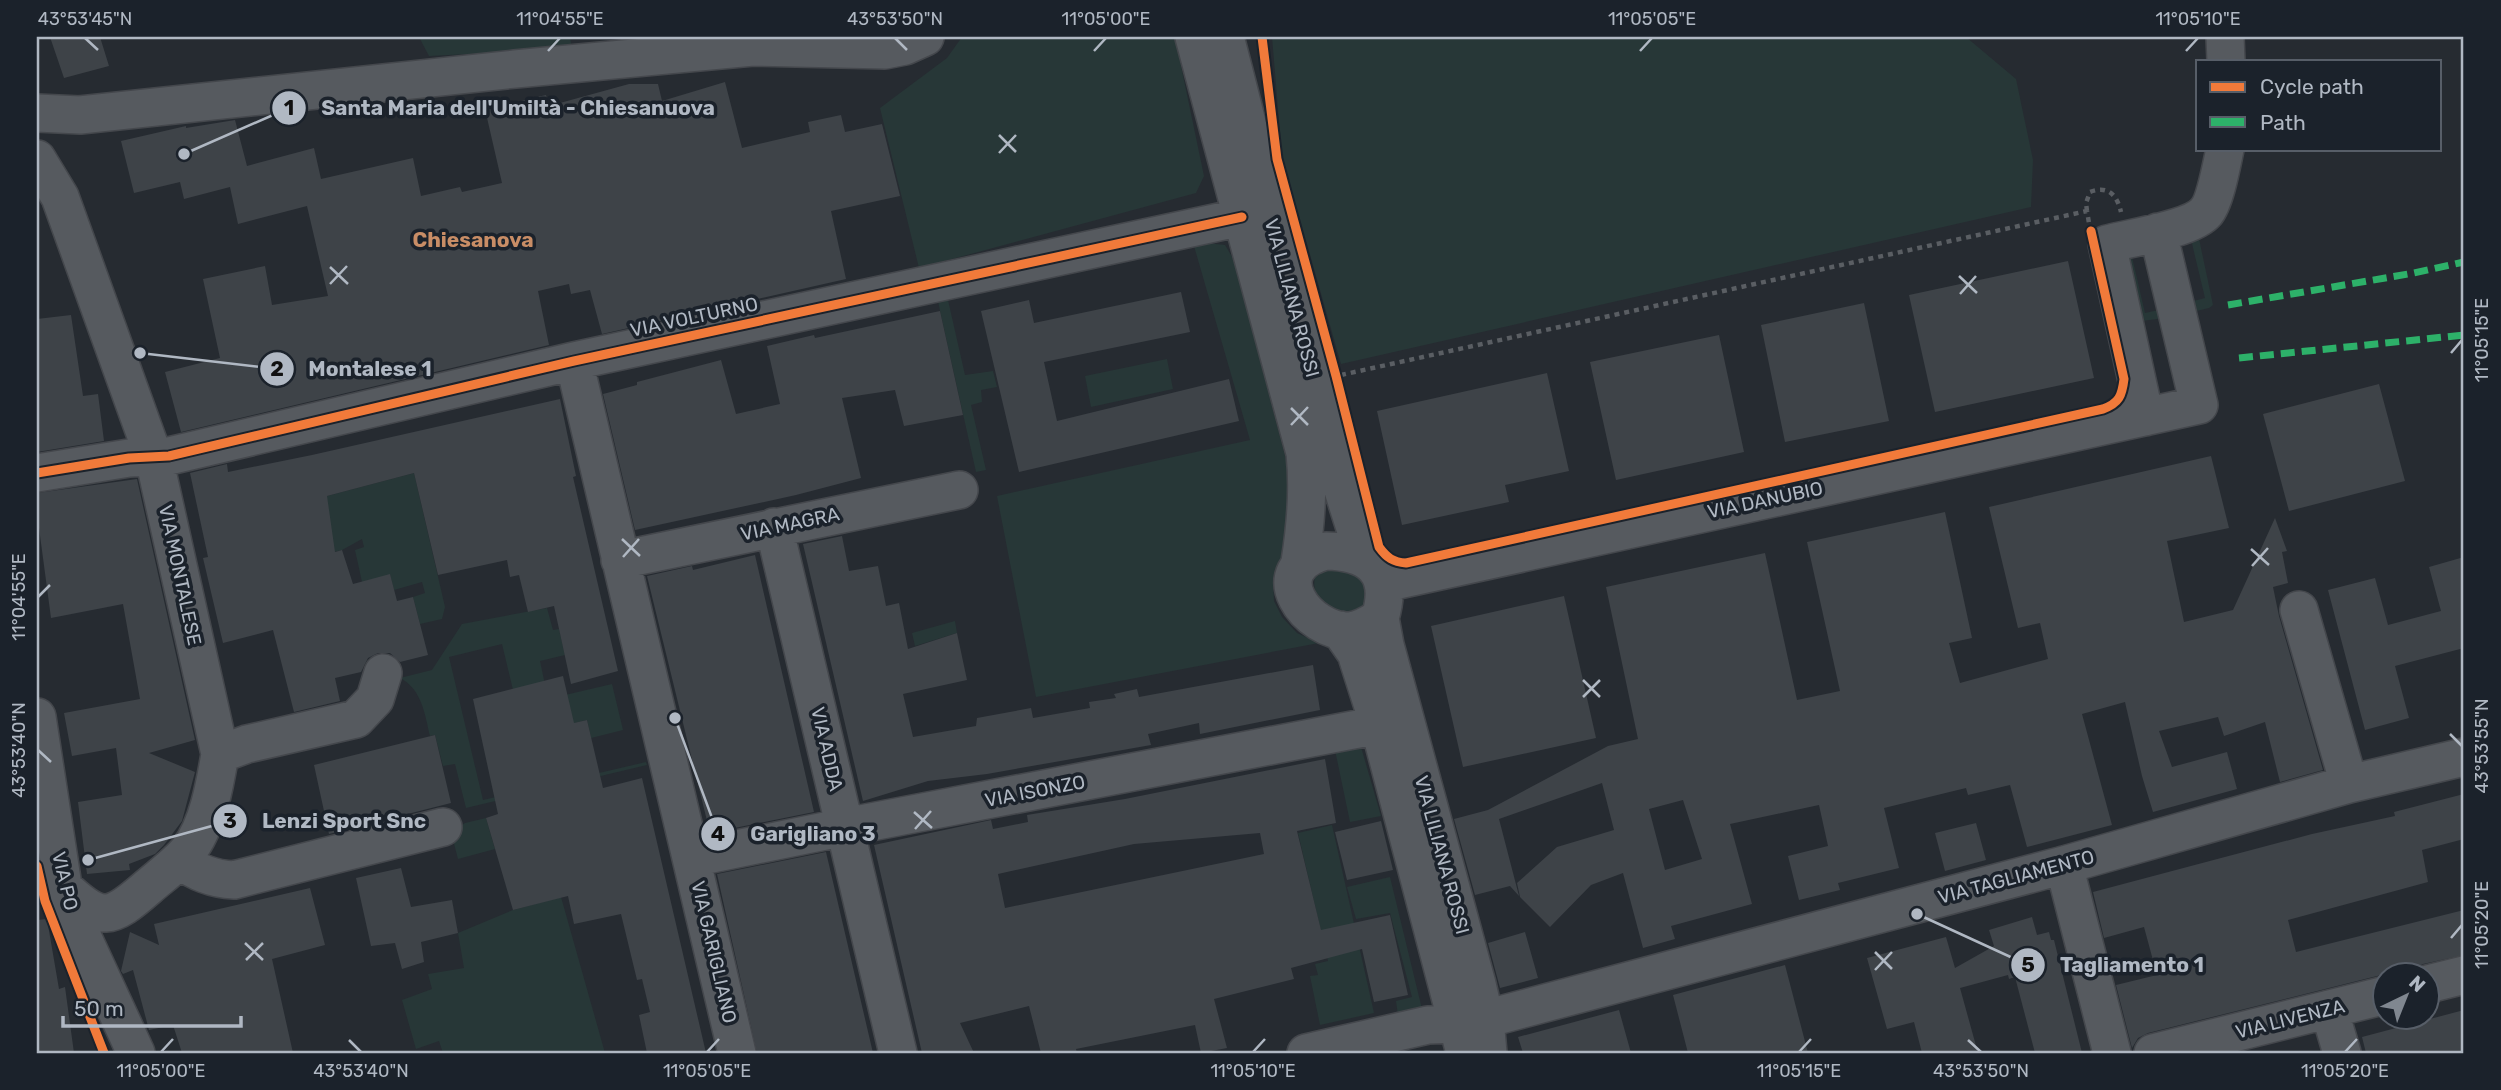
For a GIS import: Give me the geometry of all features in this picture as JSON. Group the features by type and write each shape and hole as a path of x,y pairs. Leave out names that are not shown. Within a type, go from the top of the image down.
{"street":[{"path":"37,113 80,116 230,98 753,47 885,50 905,46 925,37"},
{"name":"VIA LILIANA ROSSI","path":"1195,37 1305,453 1309,485 1300,562 1293,573 1297,599 1312,617 1340,630 1356,653 1474,1037"},
{"name":"VIA LILIANA ROSSI","path":"1225,37 1348,509 1376,586 1385,645 1474,1037"},
{"path":"1243,37 1246,55 1246,120"},
{"path":"2225,37 2226,60"},
{"path":"2145,418 2107,244 2186,224 2207,212 2219,178 2225,150"},
{"name":"VIA MONTALESE","path":"37,159 60,197 154,458 220,754 213,794 200,829 195,841 179,860 119,911 108,914 60,903"},
{"name":"VIA VOLTURNO","path":"37,473 129,458 154,458 573,361 1242,217"},
{"name":"VIA DANUBIO","path":"1376,586 2199,405 2158,232"},
{"name":"VIA GARIGLIANO","path":"573,361 737,1053"},
{"name":"VIA MAGRA","path":"621,560 959,490"},
{"name":"VIA ADDA","path":"774,527 898,1053"},
{"path":"1300,562 1326,551 1339,551 1376,586 1362,629 1340,630"},
{"path":"2300,610 2349,784"},
{"path":"220,754 247,744 356,719 375,699 383,673"},
{"name":"VIA PO","path":"37,717 60,903"},
{"name":"VIA ISONZO","path":"692,858 1379,725"},
{"name":"VIA TAGLIAMENTO","path":"1306,1053 1428,1025 1474,1037 2349,784 2464,757"},
{"path":"179,860 195,871 217,879 234,880 443,827"},
{"path":"2064,865 2112,1053"},
{"path":"60,903 136,1053"},
{"path":"2442,980 2464,975"},
{"name":"VIA LIVENZA","path":"2153,1053 2372,998"},
{"path":"2329,1009 2342,1053"}],"path":[{"path":"2091,231 2085,203 2090,192 2098,188 2110,191 2116,198 2122,221"},
{"path":"1336,376 2087,211"},
{"path":"1333,364 1339,390"}],"shaded area":[{"path":"419,37 570,37 572,49 429,56"},
{"path":"962,37 1175,37 1204,176 1196,193 919,268 880,108 947,58"},
{"path":"1272,37 1966,37 2016,79 2033,160 2031,207 1341,364 1282,156"},
{"path":"2197,229 2213,305 2188,313 2186,303 2205,298 2189,231"},
{"path":"1207,243 1225,245 1234,260 1290,475 1291,519 1283,555 1273,580 1274,601 1282,617 1297,633 1319,643 1036,697 997,496 1250,440 1194,246"},
{"path":"2129,244 2145,313 2163,309 2165,318 2142,321 2122,246"},
{"path":"948,300 965,375 993,371 997,387 981,390 982,402 971,405 986,470 976,472 938,301"},
{"path":"1167,359 1173,389 1091,407 1085,376"},
{"path":"414,473 445,607 442,619 420,624 413,597 425,593 422,582 394,590 390,575 362,582 355,550 364,547 362,539 342,550 322,555 327,496"},
{"path":"1336,569 1357,575 1367,587 1364,606 1355,610 1336,610 1321,601 1314,584 1316,574 1321,570"},
{"path":"547,608 553,630 559,629 565,655 540,661 548,699 612,684 623,730 591,738 587,720 524,736 502,644 449,657 483,800 646,762 647,765 466,808 455,764 443,766 435,735 430,736 418,696 400,678 432,670 462,624"},
{"path":"955,621 957,633 915,646 912,633"},
{"path":"1361,747 1381,816 1350,822 1335,750"},
{"path":"486,818 495,849 458,859 451,832 465,823"},
{"path":"1332,825 1374,1013 1320,1025 1310,976 1318,975 1315,964 1328,961 1298,833"},
{"path":"1390,877 1422,1009 1398,1016 1396,1001 1412,997 1390,913 1356,919 1347,887"},
{"path":"561,897 605,1053 443,1053 439,1041 416,1049 402,1000 432,989 428,974 464,968 458,933 513,910"}],"building":[{"path":"50,37 100,37 109,66 64,78"},
{"path":"725,82 742,148 810,132 808,122 841,115 845,132 882,124 900,196 831,211 846,279 602,334 590,290 571,294 569,284 538,291 549,345 181,432 165,372 220,358 203,279 265,266 272,305 328,296 307,206 238,224 230,187 184,199 180,182 134,193 121,141 186,126 235,120 247,166 314,148 321,179 413,158 421,196 460,187 462,192 502,183 485,109 546,95 549,106 629,84 658,84 662,101"},
{"path":"2068,261 2094,378 1935,412 1909,295"},
{"path":"1181,292 1190,332 1044,362 1057,421 1229,379 1239,421 1019,472 981,311 1029,300 1034,323"},
{"path":"1864,303 1889,421 1785,442 1761,325"},
{"path":"940,311 963,415 904,426 895,390 842,398 861,478 635,530 603,394 637,385 637,382 721,360 736,414 780,404 767,346"},
{"path":"71,315 83,396 98,394 104,441 37,452 37,319"},
{"path":"1719,335 1744,452 1616,480 1590,362"},
{"path":"1547,373 1569,471 1505,485 1509,502 1402,525 1377,411"},
{"path":"2379,384 2405,481 2289,511 2263,414"},
{"path":"560,399 576,476 573,477 618,671 571,684 554,606 528,612 519,575 510,577 507,560 438,575 414,473 327,496 335,552 342,550 353,584 390,574 397,601 413,597 428,655 400,662 390,653 378,653 368,658 361,672 335,678 340,701 294,712 273,630 223,643 203,558 208,557 190,473 227,464 228,472"},
{"path":"2211,456 2229,528 2167,541 2184,622 2233,610 2275,518 2287,551 2282,552 2288,583 2273,587 2323,770 2280,782 2265,722 2224,736 2218,717 2159,731 2172,767 2227,752 2237,789 2153,812 2125,702 2082,714 2112,825 2027,847 2010,785 1968,795 1966,788 1884,808 1899,868 1838,883 1840,890 1799,900 1788,856 1828,846 1819,805 1730,824 1752,904 1671,926 1675,939 1643,948 1623,873 1591,885 1550,927 1520,897 1517,883 1557,847 1614,830 1602,783 1499,819 1519,896 1510,886 1475,895 1454,819 1488,810 1608,746 1638,739 1606,587 1765,553 1797,700 1840,691 1807,542 1945,512 1972,638 1949,643 1960,683 2048,659 2040,623 2018,628 1989,507","holes":["1683,800 1702,859 1665,870 1649,809"]},
{"path":"137,479 195,740 149,753 195,772 182,821 155,854 129,864 130,870 87,874 78,802 122,795 116,748 72,756 64,713 140,699 123,604 51,618 37,513 37,493"},
{"path":"842,536 849,571 878,566 886,606 899,603 908,649 957,633 967,680 903,694 913,737 976,726 977,718 1031,708 1033,718 1090,708 1089,702 1116,698 1114,694 1137,689 1139,697 1313,665 1320,710 1200,734 1199,723 1148,734 1151,745 987,774 928,781 863,801 803,544"},
{"path":"755,555 814,812 710,833 647,576 692,566 693,570"},
{"path":"2464,557 2464,648 2395,666 2409,718 2365,730 2328,590 2375,578 2388,625 2441,611 2429,567"},
{"path":"1564,596 1596,738 1463,767 1431,626"},
{"path":"563,676 574,723 587,720 603,788 642,778 706,1053 647,1053 639,1015 650,1012 642,979 637,980 621,914 574,924 568,896 513,910 486,818 498,814 473,699"},
{"path":"435,735 451,803 329,834 314,765"},
{"path":"1325,759 1336,823 1297,831 1321,930 1390,915 1408,995 1374,1002 1362,949 1291,968 1294,979 1214,999 1227,1048 1201,1053 1195,1025 1076,1049 1077,1053 1041,1053 1029,1006 960,1023 974,1053 922,1053 874,845 991,820 993,829 1028,822 1027,815 1125,799","holes":["1260,833 1264,854 1005,908 998,874 1134,844"]},
{"path":"2464,794 2464,839 2422,850 2428,882 2288,920 2296,952 2464,910 2464,955 2441,960 2372,960 2372,977 2148,1033 2138,1038 2132,1048 2116,985 2157,975 2144,927 2104,938 2093,892 2312,834 2395,816 2394,812"},
{"path":"1381,821 1393,870 1347,880 1335,832"},
{"path":"1976,823 1986,860 1945,871 1935,833"},
{"path":"826,852 873,1053 757,1053 717,874"},
{"path":"401,868 411,907 452,900 458,933 421,942 424,962 402,969 395,943 371,946 356,878"},
{"path":"310,888 325,945 272,959 293,1053 182,1053 173,1025 149,1030 133,970 123,974 121,971 130,932 159,945 154,924"},
{"path":"2032,917 2037,935 2049,932 2051,940 2054,940 2082,1053 2035,1053 2015,977 2009,979 2008,975 1960,988 1978,1053 1922,1053 1914,1022 1887,1029 1867,958 1946,937 1955,968 1994,946 1989,930"},
{"path":"47,919 59,989 65,987 74,1053 37,1053 37,920"},
{"path":"1525,932 1538,978 1500,988 1488,943"},
{"path":"1785,965 1808,1053 1688,1053 1673,995"},
{"path":"1619,1010 1631,1053 1523,1053 1518,1037"},
{"path":"2464,1010 2464,1053 2366,1053 2362,1037 2388,1030 2442,1030 2442,1016"}],"marked path":[{"path":"2228,305 2464,262"},
{"path":"2239,358 2464,335"}],"cycle path":[{"path":"1262,37 1277,159 1379,547 1397,562 1406,563 2108,407 2119,398 2124,379 2091,231"},
{"path":"37,473 129,458 169,456 574,361 1242,217"},
{"path":"37,866 45,901 104,1053"}],"place":[{"name":"Santa Maria dell'Umiltà - Chiesanuova","path":"184,154"},
{"name":"Montalese 1","path":"140,353"},
{"name":"Garigliano 3","path":"675,718"},
{"name":"Lenzi Sport Snc","path":"88,860"},
{"name":"Tagliamento 1","path":"1917,914"}],"district":[{"name":"Chiesanova","path":"473,239"}]}
